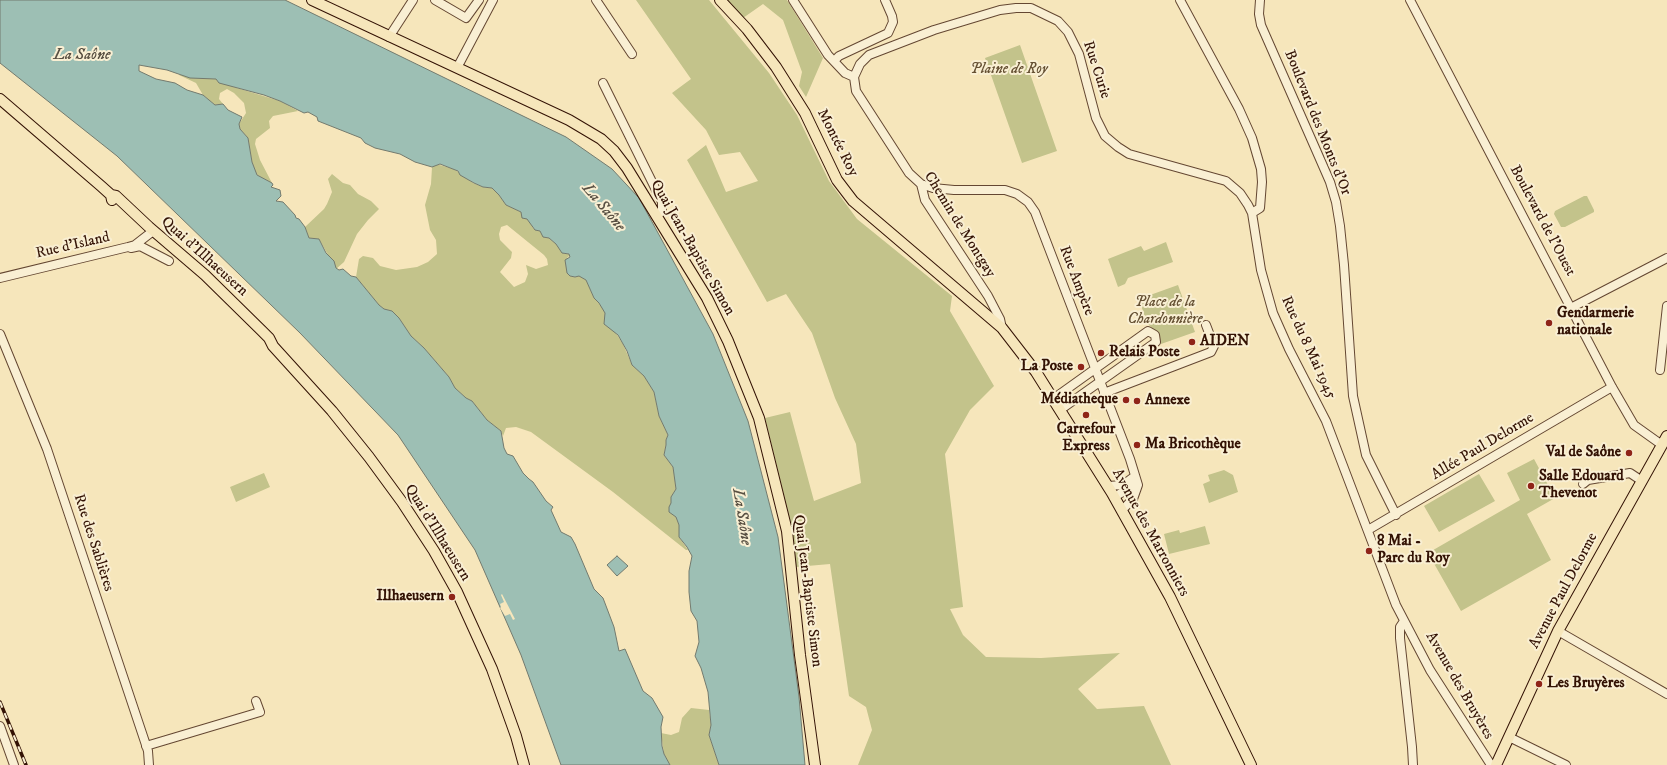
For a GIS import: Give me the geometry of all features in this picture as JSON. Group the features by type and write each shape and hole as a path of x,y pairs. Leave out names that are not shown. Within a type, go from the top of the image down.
{"main road":[{"name":"Quai Jean-Baptiste Simon","path":"312,0 569,120 601,139 614,151 627,168 707,298 728,341 759,418 786,531 800,656 815,765"},
{"name":"Montée Roy","path":"720,0 747,29 776,67 805,113 837,180 853,201 1002,328"},
{"name":"Quai d'Illhaeusern","path":"0,99 111,195 112,200 228,297 269,338 273,346 332,411 369,457 402,502 434,551 457,592 489,662 516,736 524,765"},
{"name":"Avenue des Marronniers","path":"1002,328 1036,372 1122,510 1170,597 1251,765"},
{"name":"Avenue Paul Delorme","path":"1496,765 1558,631 1664,441"}],"street":[{"path":"389,37 413,0"},
{"path":"435,0 466,18 479,0"},
{"path":"457,68 492,0"},
{"path":"596,0 632,54"},
{"path":"793,0 828,55 845,73 854,77"},
{"path":"834,61 839,56 888,33 893,22 885,0"},
{"path":"1180,0 1252,138 1261,169 1262,182 1260,208 1252,213"},
{"name":"Boulevard des Monts d'Or","path":"1260,0 1259,14 1261,25 1319,157 1336,202 1344,265 1353,396 1366,455 1396,515"},
{"name":"Boulevard de l'Ouest","path":"1410,0 1612,387 1634,425 1664,441"},
{"name":"Rue Curie","path":"854,77 860,64 869,55 934,30 1000,10 1031,8 1058,21 1068,32 1079,54 1096,118 1105,136 1129,154 1226,181 1240,193 1252,213"},
{"name":"Chemin de Montgay","path":"854,77 856,91 909,173 921,184 925,200 988,296 1000,319 1002,328"},
{"path":"603,83 662,202 662,211 657,216"},
{"name":"Rue Ampère","path":"921,184 934,188 954,190 1005,190 1017,194 1028,202 1039,222 1135,475 1138,485 1137,491 1133,499 1122,510"},
{"name":"Rue du 8 Mai 1945","path":"1252,213 1261,270 1273,313 1326,421 1404,621"},
{"name":"Rue d'Island","path":"0,278 128,248 135,245 151,232"},
{"path":"128,248 140,246 169,260"},
{"path":"1561,313 1667,258"},
{"path":"1660,370 1667,306"},
{"path":"1104,393 1211,352 1214,346 1206,325"},
{"path":"1053,399 1148,331 1154,335 1156,342 1060,410"},
{"name":"Rue des Sablières","path":"0,334 47,449 148,751 149,765"},
{"name":"Allée Paul Delorme","path":"1368,530 1396,515 1612,387"},
{"path":"1584,484 1588,480 1630,473 1642,480"},
{"path":"1108,486 1123,485 1135,475"},
{"path":"1114,498 1130,488 1135,475"},
{"path":"1404,621 1400,627 1400,638 1413,765"},
{"name":"Avenue des Bruyères","path":"1404,621 1430,670 1491,765"},
{"path":"1558,631 1667,694"},
{"path":"146,746 260,712 256,701"},
{"path":"0,726 14,765"},
{"path":"1509,736 1566,765"}],"green space":[{"path":"636,0 709,0 769,73 797,115 829,181 857,219 952,296 950,311 994,386 970,410 945,454 963,607 950,609 963,635 986,657 1041,658 1120,653 1078,689 1097,709 1144,706 1171,765 858,765 872,730 866,707 849,696 830,564 796,567 792,528 765,418 790,412 814,501 861,483 856,444 835,398 812,333 786,294 767,302 687,160 706,145 726,192 758,181 740,152 719,155 706,130 672,93 691,79"},
{"path":"726,0 787,0 823,58 806,97 799,86 802,72 783,20 763,4 743,18"},
{"name":"Plaine de Roy","path":"1020,45 1057,151 1022,163 985,58"},
{"path":"182,74 216,79 237,88 280,101 298,111 273,116 269,121 270,128 256,139 255,144 260,160 272,183 259,177 255,172 248,138 240,129 239,124 246,113 244,103 234,93 227,89 220,93 219,99 223,104 215,105 203,95 196,83 179,75"},
{"path":"436,164 454,169 473,183 483,187 492,188 506,205 521,212 531,223 533,228 540,231 546,238 549,238 565,254 570,255 567,258 570,276 575,277 579,275 586,280 594,298 604,309 606,318 623,344 632,365 644,376 654,392 659,416 668,435 664,455 673,467 675,477 676,489 671,497 671,503 679,525 679,537 688,550 686,550 613,492 531,432 516,427 506,428 503,436 501,431 487,420 472,401 466,398 455,388 449,377 424,348 411,336 399,318 392,311 384,309 379,305 356,277 359,259 363,256 373,258 380,266 396,270 417,267 428,262 437,254 436,240 430,230 425,205 431,184 432,167","holes":["507,225 547,259 548,265 536,269 526,265 528,274 525,282 514,287 500,272 511,258 512,252 500,240 499,234 501,227"]},
{"path":"332,174 343,183 350,185 358,194 371,201 379,209 357,234 344,262 336,269 319,239 309,238 305,227 324,209 327,204 332,192 328,179"},
{"path":"1584,196 1587,196 1594,212 1565,227 1561,227 1554,214 1555,211"},
{"path":"1166,242 1173,262 1128,278 1125,284 1118,287 1108,259 1141,246 1144,251"},
{"name":"Place de la Chardonnière","path":"1178,285 1195,332 1161,344 1157,333 1147,323 1139,299"},
{"path":"1534,459 1555,498 1527,514 1551,560 1461,611 1428,553 1520,500 1507,473"},
{"path":"1224,470 1233,475 1238,492 1209,503 1203,484 1210,481 1208,475"},
{"path":"264,473 270,487 236,502 230,487"},
{"path":"1479,474 1495,501 1439,532 1424,506"},
{"path":"1205,526 1210,544 1169,554 1164,534 1179,530 1180,533"},
{"path":"691,708 709,710 711,725 709,735 719,765 670,765 664,754 661,733 671,735 679,732 682,718"}],"water":[{"name":"La Saône","path":"0,0 285,0 566,137 612,169 639,198 713,334 748,421 778,537 799,697 805,765 719,765 709,735 711,725 708,692 701,668 695,656 699,642 697,621 691,611 689,592 689,571 692,556 679,537 679,525 676,517 669,512 671,497 676,489 673,467 664,455 668,435 659,416 654,392 644,376 632,365 627,351 618,335 604,324 605,313 594,298 586,280 579,276 570,276 567,273 565,260 570,257 569,254 562,253 556,244 549,238 543,237 540,231 535,230 527,219 522,218 521,212 506,205 492,188 483,187 474,183 460,175 458,171 440,164 432,167 415,162 400,154 375,148 365,143 361,138 318,121 317,117 308,112 304,113 264,95 219,83 216,79 190,78 167,70 139,65 139,71 156,79 175,83 187,90 203,95 215,105 223,104 228,110 242,117 239,124 240,129 248,138 252,162 257,175 272,183 273,185 271,187 280,190 281,196 276,201 283,202 296,218 299,219 305,227 309,238 319,239 326,253 334,261 336,268 339,270 343,269 351,276 356,277 379,305 384,309 392,311 399,318 411,336 424,348 449,377 455,388 466,398 472,401 487,420 501,431 504,448 507,454 513,456 523,473 533,482 546,501 553,507 551,510 561,532 571,537 594,589 603,598 614,627 619,651 625,649 643,691 652,698 663,717 661,727 662,746 664,754 670,765 561,765 521,655 475,550 398,435 300,333 117,156 0,63"},
{"path":"617,556 628,566 617,576 607,565"}],"pier":[{"path":"502,594 515,619 513,620 510,614 505,616 500,608 500,604 504,602 501,595"}],"railway":[{"path":"0,702 26,765"}],"place":[{"name":"Gendarmerie nationale","path":"1549,323"},
{"name":"AIDEN","path":"1192,342"},
{"name":"Relais Poste","path":"1101,353"},
{"name":"La Poste","path":"1081,367"},
{"name":"Médiatheque","path":"1126,400"},
{"name":"Annexe","path":"1137,401"},
{"name":"Carrefour Express","path":"1086,415"},
{"name":"Ma Bricothèque","path":"1137,445"},
{"name":"Val de Saône","path":"1629,453"},
{"name":"Salle Edouard Thevenot","path":"1531,486"},
{"name":"8 Mai - Parc du Roy","path":"1369,551"},
{"name":"Illhaeusern","path":"452,597"},
{"name":"Les Bruyères","path":"1539,684"}]}
